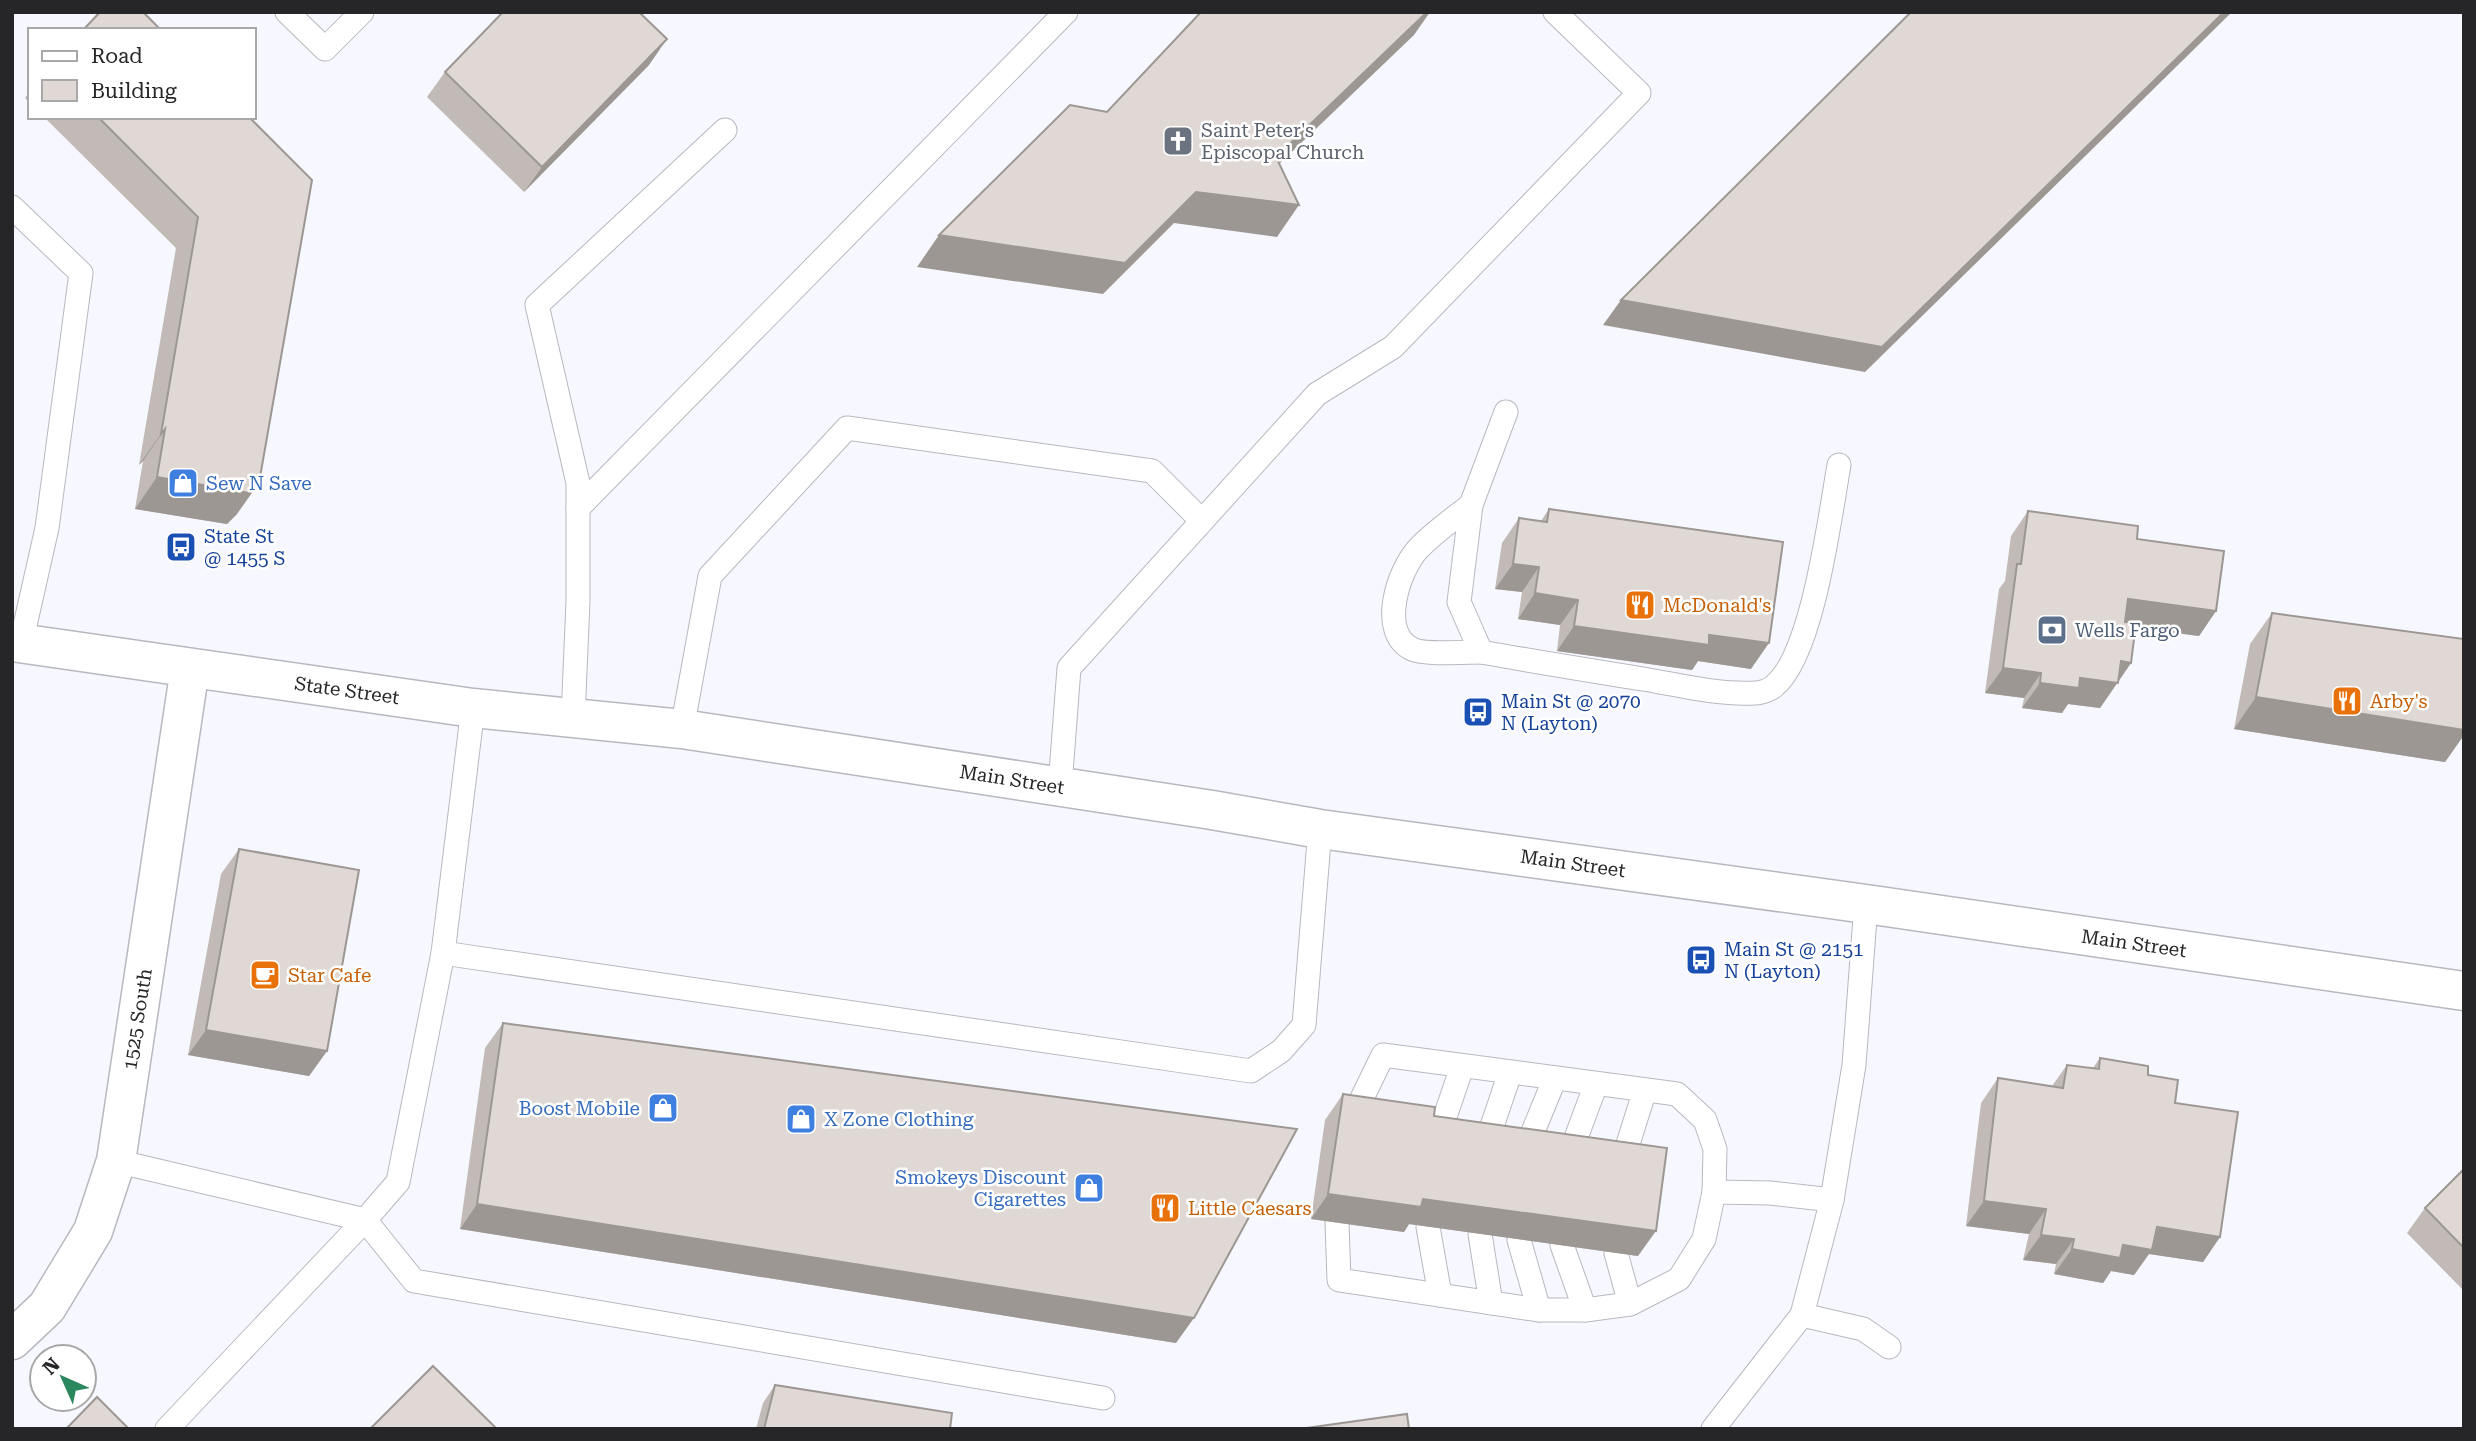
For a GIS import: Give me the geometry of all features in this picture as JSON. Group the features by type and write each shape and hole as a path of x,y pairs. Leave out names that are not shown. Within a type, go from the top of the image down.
{"main road":[{"name":"State Street","path":"17,643 474,708 682,729"},
{"name":"1525 South","path":"12,1340 47,1307 93,1231 116,1161 190,668"},
{"name":"Main Street","path":"682,729 1320,828 2464,991"}],"lane":[{"path":"287,12 325,49 362,12"},
{"path":"578,508 1066,12"},
{"path":"1060,786 1069,668 1317,394 1393,347 1639,93 1555,12"},
{"path":"573,718 578,601 578,483 537,305 725,130"},
{"path":"12,207 80,273 47,528 17,643"},
{"path":"1481,652 1459,602 1471,505 1506,412"},
{"path":"682,729 710,576 847,428 1152,471 1202,521"},
{"path":"1471,505 1415,551 1396,591 1392,621 1401,639 1415,651 1481,652 1706,690 1757,693 1773,688 1785,675 1798,652 1825,546 1839,464"},
{"path":"167,1429 398,1182 443,953 474,708"},
{"path":"443,953 1251,1071 1281,1051 1304,1025 1320,828"},
{"path":"1713,1429 1802,1315 1832,1200 1854,1065 1866,904"},
{"path":"1337,1223 1339,1280 1539,1310 1585,1310 1630,1304 1679,1279 1704,1240 1714,1192 1715,1149 1705,1120 1677,1094 1383,1055 1350,1123"},
{"path":"1436,1143 1462,1067"},
{"path":"1484,1150 1510,1073"},
{"path":"1523,1156 1555,1079"},
{"path":"1567,1162 1596,1084"},
{"path":"1620,1169 1645,1090"},
{"path":"116,1161 365,1220 414,1282 1103,1398"},
{"path":"1714,1192 1770,1193 1832,1200"},
{"path":"1427,1227 1440,1295"},
{"path":"1480,1234 1490,1303"},
{"path":"1519,1240 1539,1310"},
{"path":"1562,1245 1585,1310"},
{"path":"1616,1253 1630,1304"},
{"path":"1802,1315 1863,1329 1889,1347"}],"building":[{"path":"100,12 143,12 159,28 85,28"},
{"path":"503,12 639,12 667,39 542,167 445,72"},
{"path":"1201,12 1427,12 1276,157 1299,205 1196,192 1125,263 939,235 1070,105 1107,112"},
{"path":"1911,12 2224,12 1882,347 1621,300"},
{"path":"100,119 251,119 312,180 259,483 249,493 157,477 165,429 161,434 198,217"},
{"name":"McDonald's","path":"1549,509 1783,542 1769,643 1709,635 1709,645 1574,626 1578,600 1535,593 1539,567 1513,564 1519,518 1547,522"},
{"name":"Wells Fargo","path":"2028,511 2138,526 2137,539 2224,551 2216,611 2128,599 2125,622 2136,623 2131,663 2121,661 2118,683 2080,678 2079,688 2040,683 2041,673 2003,668 2017,564 2021,564"},
{"path":"2272,613 2464,639 2464,730 2256,697"},
{"name":"Star Cafe","path":"239,849 359,870 327,1051 206,1030"},
{"path":"503,1023 1297,1129 1194,1318 477,1204"},
{"path":"2100,1058 2148,1066 2148,1075 2178,1080 2175,1103 2238,1112 2220,1237 2157,1227 2152,1250 2123,1245 2120,1258 2072,1249 2074,1239 2041,1235 2046,1209 1984,1201 1998,1078 2063,1088 2067,1065 2099,1069"},
{"path":"1343,1094 1435,1107 1434,1116 1667,1148 1656,1231 1423,1199 1421,1207 1328,1194"},
{"path":"2464,1169 2464,1248 2425,1208"},
{"path":"433,1366 497,1429 370,1429"},
{"path":"775,1385 952,1413 950,1429 764,1429"},
{"path":"98,1398 129,1429 66,1429 82,1413 98,1413"},
{"path":"1407,1414 1409,1429 1299,1429"}],"place":[{"name":"Saint Peter's Episcopal Church","path":"1178,141"},
{"name":"Sew N Save","path":"183,483"},
{"name":"State St @ 1455 S","path":"181,547"},
{"name":"McDonald's","path":"1640,605"},
{"name":"Wells Fargo","path":"2052,630"},
{"name":"Arby's","path":"2347,701"},
{"name":"Main St @ 2070 N (Layton)","path":"1478,712"},
{"name":"Main St @ 2151 N (Layton)","path":"1701,960"},
{"name":"Star Cafe","path":"265,975"},
{"name":"Boost Mobile","path":"663,1108"},
{"name":"X Zone Clothing","path":"801,1119"},
{"name":"Smokeys Discount Cigarettes","path":"1089,1188"},
{"name":"Little Caesars","path":"1165,1208"}]}
